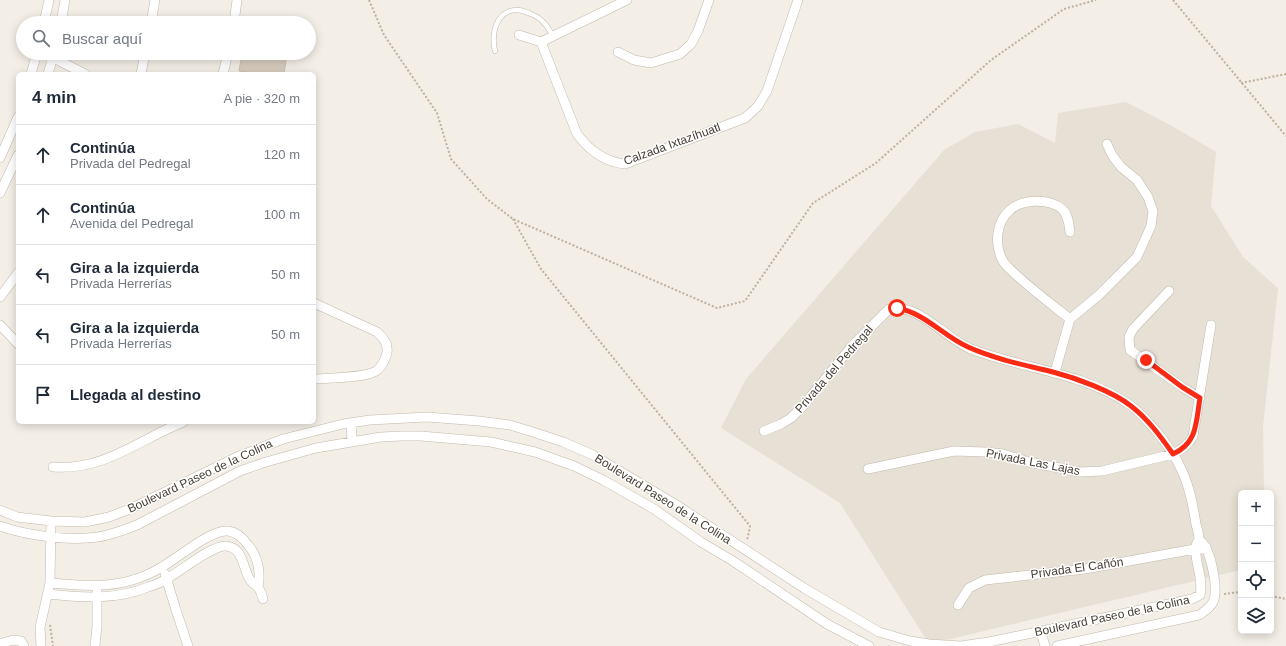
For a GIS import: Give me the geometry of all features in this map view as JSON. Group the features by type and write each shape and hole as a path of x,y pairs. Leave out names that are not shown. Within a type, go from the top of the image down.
{"street":[{"path":"46,16 49,0"},
{"path":"62,16 65,0"},
{"path":"152,16 155,0"},
{"path":"235,16 238,0"},
{"path":"518,35 541,42 627,0"},
{"path":"618,52 634,60 651,63 680,54 691,44 698,31 709,0"},
{"name":"Calzada Ixtazíhuatl","path":"541,42 577,134 585,145 604,159 615,163 624,164 745,118 758,106 767,91 798,0"},
{"path":"32,72 35,60"},
{"path":"49,72 52,60"},
{"path":"62,60 82,72"},
{"path":"141,72 144,60"},
{"path":"223,72 226,60"},
{"path":"0,158 16,122"},
{"path":"1107,144 1112,155 1121,167 1137,180 1148,197 1152,211 1151,226 1137,257 1099,295 1070,319 1055,372 1094,386 1113,395 1130,406 1146,420 1173,454 1180,466 1189,489 1199,538 1206,547 1213,573 1214,598 1200,595 1201,583 1196,548 1199,538"},
{"path":"0,193 16,159"},
{"path":"1070,232 1067,218 1062,210 1050,202 1035,201 1023,204 1010,210 1001,223 997,243 1003,262 1022,281 1070,319"},
{"path":"0,297 16,276"},
{"path":"1169,291 1133,329 1129,337 1130,350 1200,398"},
{"path":"316,304 377,332 385,339 388,352 383,366 375,372 365,375 316,379"},
{"name":"Privada del Pedregal","path":"764,431 791,418 802,407 852,346 889,309 897,308 907,310 920,316 946,334 988,356 1055,372"},
{"path":"1173,454 1184,448 1193,436 1212,324"},
{"path":"0,325 16,342"},
{"name":"Boulevard Paseo de la Colina","path":"0,510 17,517 51,521 85,522 110,517 151,500 237,457 283,439 370,420 427,417 510,425 575,447 617,468 825,602 879,632 910,641 961,646 1007,639 1192,600 1200,595"},
{"path":"351,423 352,441"},
{"path":"53,467 77,467 109,458 161,426 172,424"},
{"name":"Boulevard Paseo de la Colina","path":"0,526 50,536 75,538 98,537 123,530 158,514 240,471 290,454 352,441 381,437 414,436 491,442 511,445 535,452 574,466 608,483 654,509 701,542 733,561 827,624 868,646"},
{"name":"Privada Las Lajas","path":"868,469 954,451 1003,454 1029,462 1080,472 1102,471 1173,454"},
{"path":"41,646 40,627 49,594 50,583 51,521"},
{"path":"50,583 96,585 114,584 128,581 146,575 162,567 208,537 220,532 228,531 233,532 243,538 251,548 256,560 260,577 258,587"},
{"path":"49,594 97,598 117,596 134,592 148,588 218,547 226,546 238,551 251,581 258,587 263,599"},
{"name":"Privada El Cañón","path":"958,605 968,588 984,580 1085,569 1206,547"},
{"path":"162,567 167,578 188,646"},
{"path":"95,646 98,626 96,585"},
{"name":"Boulevard Paseo de la Colina","path":"1058,646 1199,615 1208,609 1214,598"},
{"path":"1055,629 1058,646"},
{"path":"1041,632 1045,646"},
{"path":"0,644 13,640 21,641 24,646"}],"lane":[{"path":"495,51 493,36 496,23 502,16 512,10 528,12 538,18 545,23 553,36"}],"path":[{"path":"369,0 384,35 437,113 450,159 487,199 513,219 717,308 745,301 813,203 876,163 991,60 1064,9 1096,0"},
{"path":"1173,0 1286,136"},
{"path":"1241,83 1286,74"},
{"path":"513,219 541,269 750,526 745,550"},
{"path":"1214,598 1238,593"},
{"path":"1274,597 1286,599"}],"shaded area":[{"path":"1126,102 1172,126 1216,152 1211,206 1243,257 1278,288 1263,427 1264,490 1238,490 1238,571 929,644 840,503 721,428 746,379 944,150 975,132 1018,124 1055,143 1058,113"}],"building":[{"path":"241,60 286,60 284,72 239,71"}],"route":[{"path":"897,308 907,310 920,316 966,347 988,356 1055,372 1094,386 1113,395 1130,406 1146,420 1173,454 1184,448 1193,436 1200,398 1182,387 1146,360"}]}
